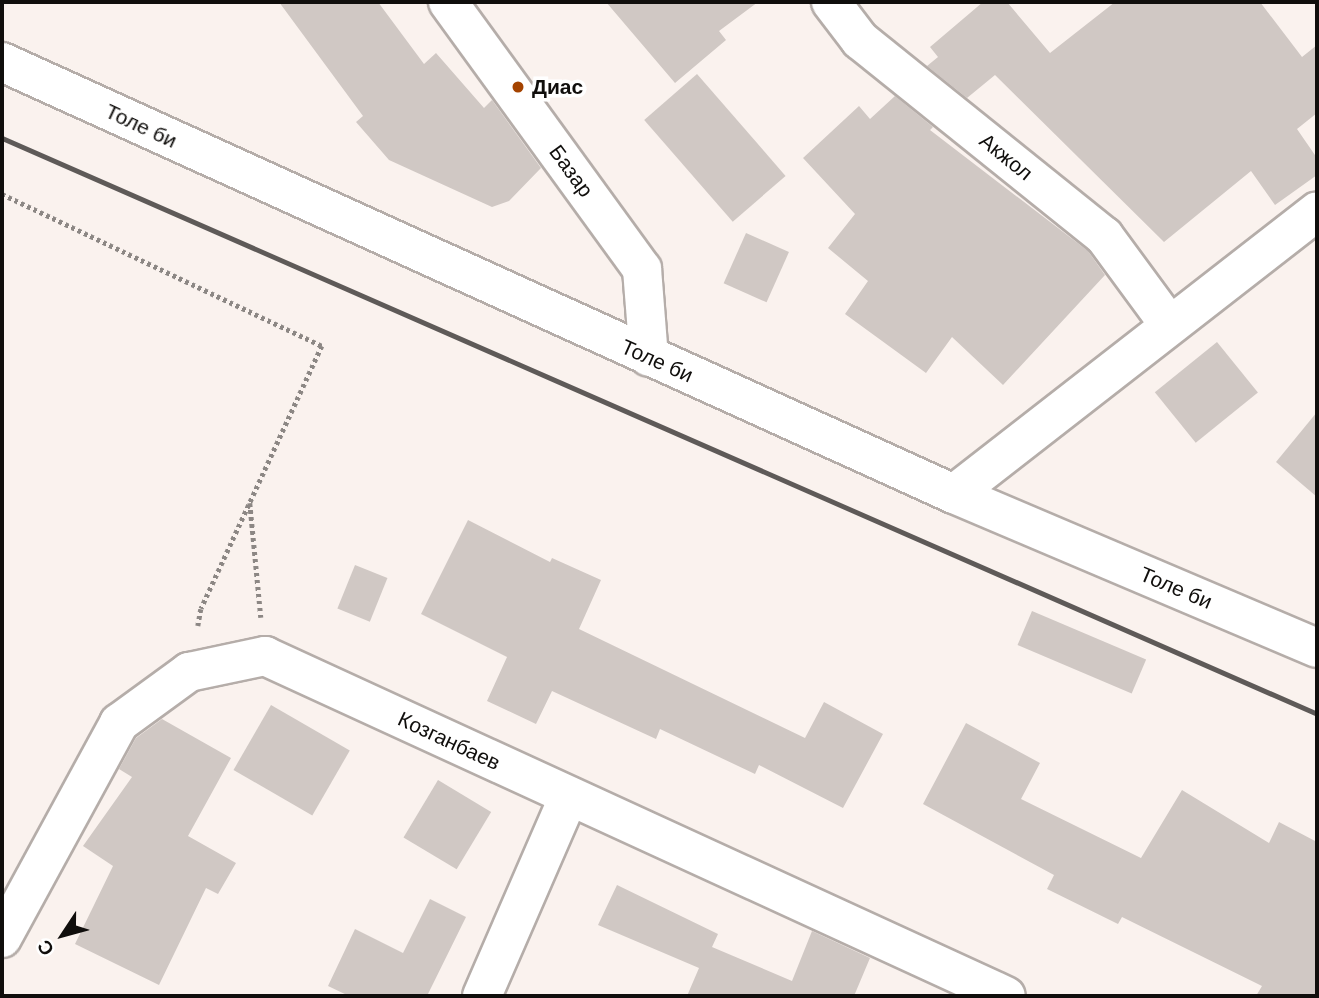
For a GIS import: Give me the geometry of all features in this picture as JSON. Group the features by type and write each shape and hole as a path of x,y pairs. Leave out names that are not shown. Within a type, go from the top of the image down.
{"street":[{"name":"Базар","path":"448,2 642,269 649,357"},
{"name":"Акжол","path":"831,2 860,40 1104,236 1168,323"},
{"name":"Толе би","path":"2,62 954,494 1317,648"},
{"path":"954,494 1168,323 1317,211"},
{"path":"2,938 119,723 189,672 265,656"},
{"name":"Козганбаев","path":"265,656 1006,996"},
{"path":"482,996 569,796"}],"path":[{"path":"2,194 322,346 201,609 189,672"},
{"path":"250,503 265,656"}],"building":[{"path":"279,2 378,2 424,64 436,53 484,108 492,100 541,168 509,201 492,207 389,160 356,122 363,116"},
{"path":"606,2 758,2 719,31 726,40 675,83"},
{"path":"983,2 1007,2 1050,53 1115,2 1260,2 1302,57 1317,45 1317,113 1297,129 1317,158 1317,175 1275,205 1251,171 1164,242 995,75 967,98 927,66 938,57 930,47"},
{"path":"697,74 786,176 733,222 644,120"},
{"path":"895,96 933,127 930,130 1088,251 1105,275 1003,385 952,337 926,373 845,314 868,281 828,248 855,214 803,158 859,106 870,119"},
{"path":"746,233 789,252 767,302 724,283"},
{"path":"1217,342 1258,393 1196,443 1155,392"},
{"path":"1317,412 1317,497 1276,462"},
{"path":"468,520 550,562 552,558 601,580 579,629 805,738 824,702 883,734 843,808 759,765 755,774 660,729 656,739 552,691 536,724 487,701 507,657 421,614"},
{"path":"355,565 387,578 370,622 337,609"},
{"path":"1032,611 1146,659 1132,694 1018,645"},
{"path":"271,705 350,750 312,815 233,770"},
{"path":"162,719 231,758 188,836 236,863 218,894 206,888 159,985 75,944 113,866 83,846 132,777 119,769 136,738"},
{"path":"966,723 1040,763 1021,799 1141,858 1182,790 1269,843 1279,822 1317,842 1317,996 1256,996 1262,986 1122,917 1118,924 1047,889 1054,875 923,804"},
{"path":"438,780 491,812 457,869 403,837"},
{"path":"617,885 718,934 712,947 792,981 812,931 870,958 854,996 687,996 699,968 598,925"},
{"path":"430,899 466,917 427,996 349,996 328,986 355,929 403,953"}],"railway":[{"path":"2,138 1317,714"}],"place":[{"name":"Диас","path":"518,87"}]}
